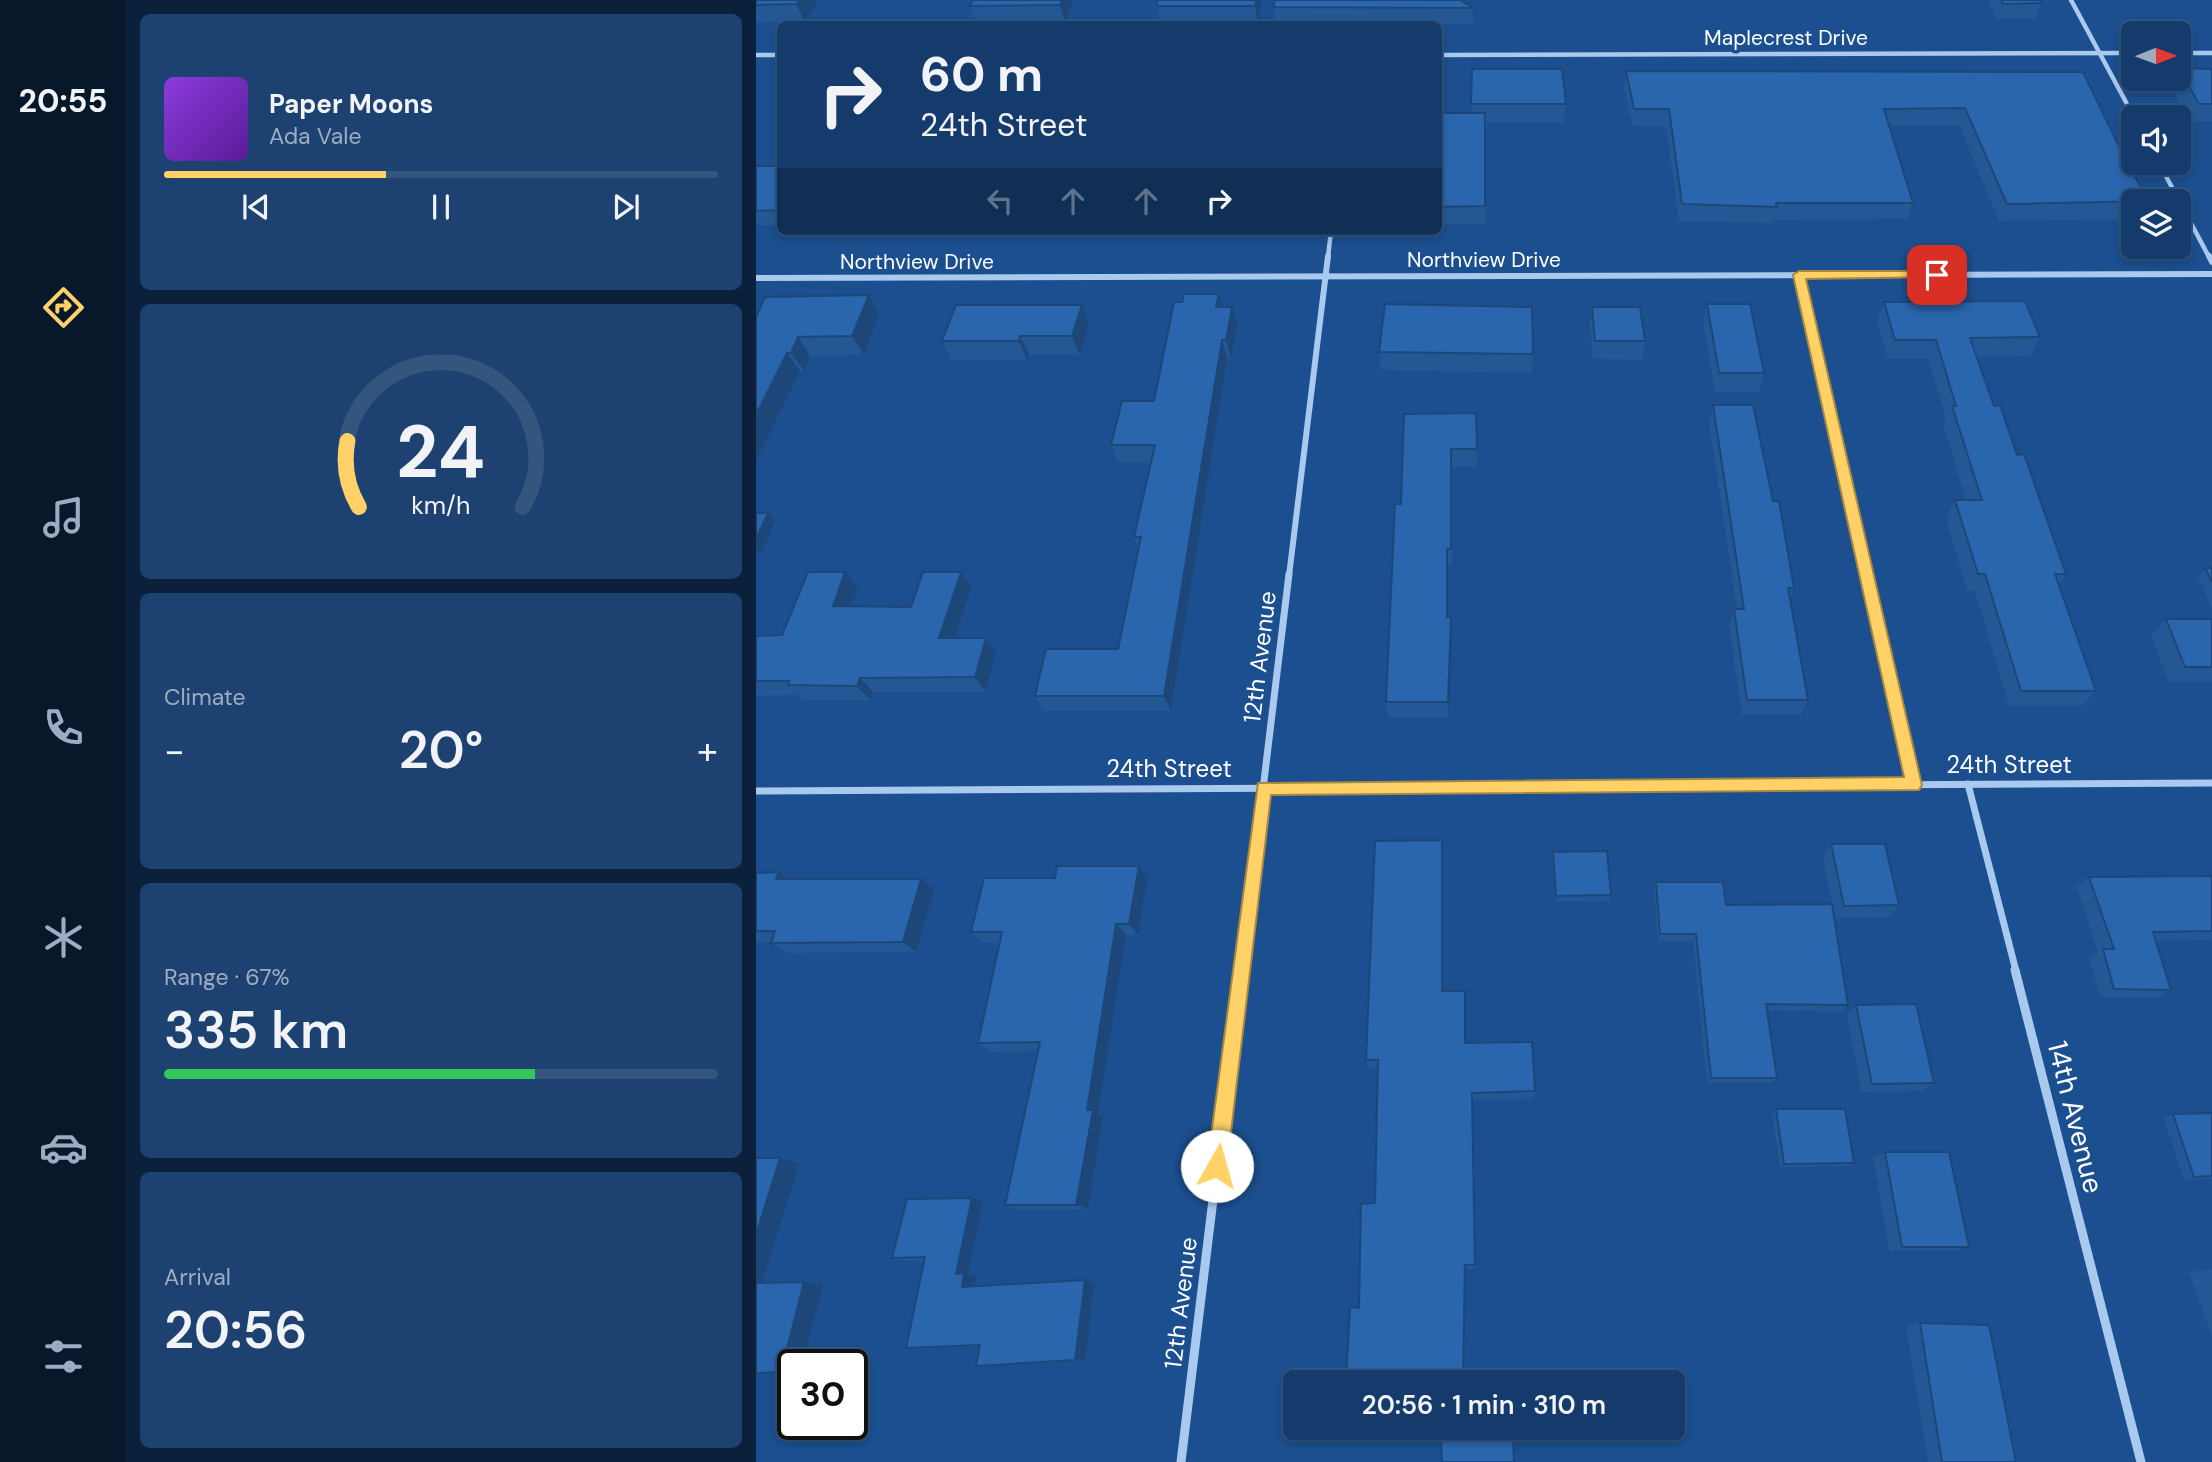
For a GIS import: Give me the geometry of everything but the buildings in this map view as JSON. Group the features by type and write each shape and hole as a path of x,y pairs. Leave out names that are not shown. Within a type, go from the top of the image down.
{"street":[{"path":"2071,0 2128,105"},
{"path":"2191,53 2212,52"},
{"name":"Maplecrest Drive","path":"1442,54 2121,53"},
{"path":"756,55 777,55"},
{"path":"2165,175 2212,262"},
{"name":"12th Avenue","path":"1181,1462 1330,235"},
{"name":"Northview Drive","path":"756,278 2212,274"},
{"path":"1799,275 1914,785"},
{"name":"24th Street","path":"756,791 2212,783"},
{"name":"14th Avenue","path":"1968,784 2141,1462"}],"route":[{"path":"1217,1166 1263,788 1914,785 1799,275 1937,275"}]}
